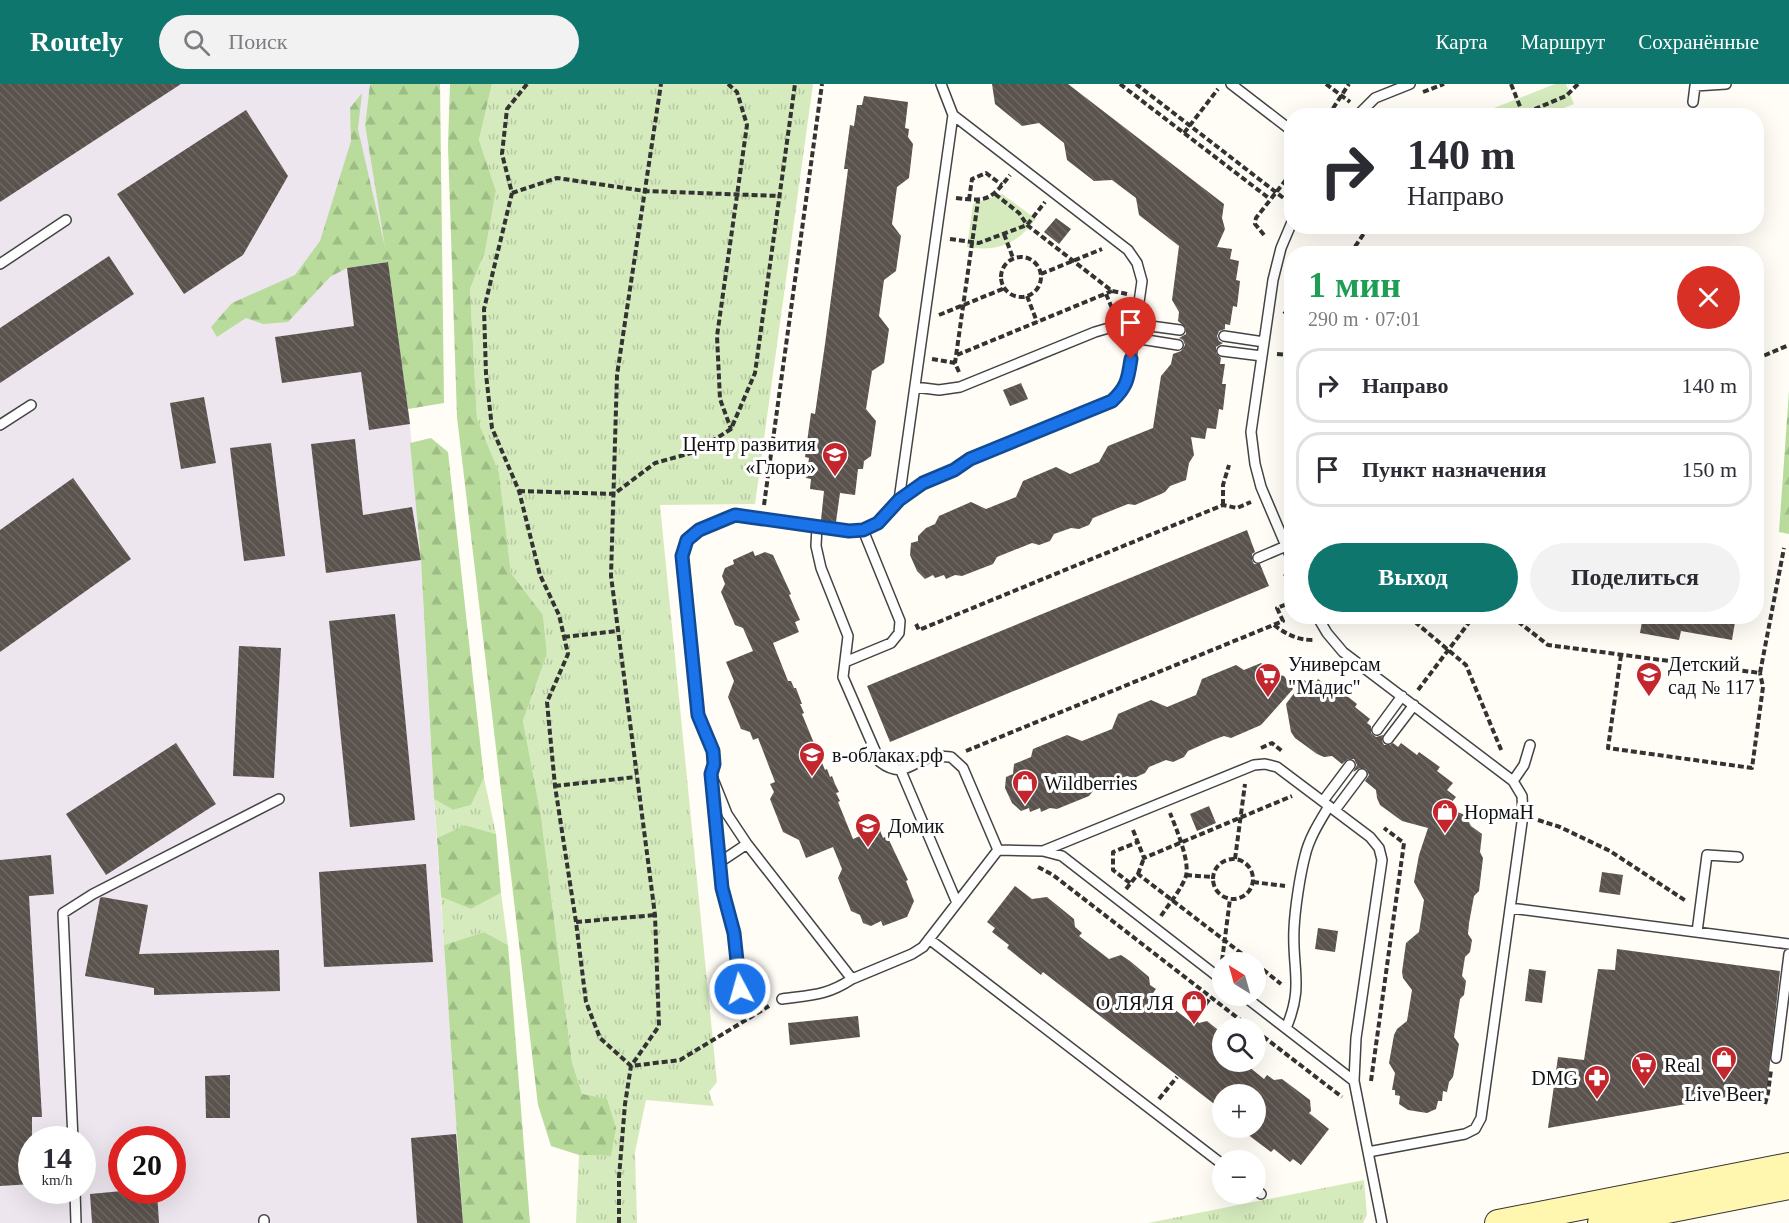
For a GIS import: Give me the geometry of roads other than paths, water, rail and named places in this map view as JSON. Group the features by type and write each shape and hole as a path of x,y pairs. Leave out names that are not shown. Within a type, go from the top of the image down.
{"street":[{"path":"1498,1223 1789,1166"},
{"path":"1601,1223 1789,1186"}],"lane":[{"path":"899,500 953,116 941,84"},
{"path":"1231,84 1284,125"},
{"path":"1365,108 1375,98 1410,84"},
{"path":"1693,102 1695,86 1726,84"},
{"path":"740,989 734,933 722,888 711,774 714,764 713,751 698,715 682,556 687,540 699,530 735,515 849,531 863,530 878,523 899,500 923,483 954,470 970,459 1112,401 1123,390 1128,379 1142,281 1137,263 1128,250 953,116"},
{"path":"0,264 66,220"},
{"path":"1284,541 1261,487 1251,432 1273,280 1287,234"},
{"path":"915,387 939,390 965,385 1095,332 1119,325 1136,324 1180,330"},
{"path":"1224,336 1264,342"},
{"path":"1134,338 1178,345"},
{"path":"1222,351 1262,356"},
{"path":"0,425 31,405"},
{"path":"817,526 816,546 821,568 848,636 843,677 880,762 890,770 901,771 935,756 951,757 963,768 998,850"},
{"path":"845,662 891,643 900,633 900,621 863,530"},
{"path":"1258,558 1284,547"},
{"path":"1322,624 1343,652 1513,781 1522,796 1523,815 1481,1118 1475,1129 1466,1134 1368,1152"},
{"path":"1377,730 1402,696"},
{"path":"1388,739 1414,705"},
{"path":"1513,781 1524,765 1530,745"},
{"path":"1043,851 1247,768 1265,764 1277,767 1370,837 1379,848 1382,860 1356,1038 1354,1081 1382,1223"},
{"path":"1286,1028 1294,1009 1296,995 1294,929 1305,855 1315,828 1350,765"},
{"path":"901,771 957,903"},
{"path":"711,774 727,814 747,844 852,979"},
{"path":"1329,806 1362,774"},
{"path":"72,1126 63,913 93,894 279,799"},
{"path":"720,862 747,844"},
{"path":"998,850 1043,851 1062,856 1212,972"},
{"path":"782,999 824,994 852,979 912,954 929,939 998,850"},
{"path":"1697,932 1707,855 1738,857"},
{"path":"1510,908 1789,944"},
{"path":"929,939 1212,1156"},
{"path":"1776,1058 1789,954"},
{"path":"1257,1006 1354,1081"},
{"path":"75,1204 76,1223"}],"place":[{"name":"Центр развития «Глори»","path":"835,478"},
{"name":"Детский сад № 117","path":"1649,698"},
{"name":"Универсам \"Мадис\"","path":"1268,699"},
{"name":"в-облаках.рф","path":"812,778"},
{"name":"Wildberries","path":"1025,806"},
{"name":"НормаН","path":"1445,835"},
{"name":"Домик","path":"868,849"},
{"name":"О ЛЯ ЛЯ","path":"1194,1026"},
{"name":"Live Beer","path":"1724,1082"},
{"name":"Real","path":"1644,1088"},
{"name":"DMG","path":"1597,1101"}]}
